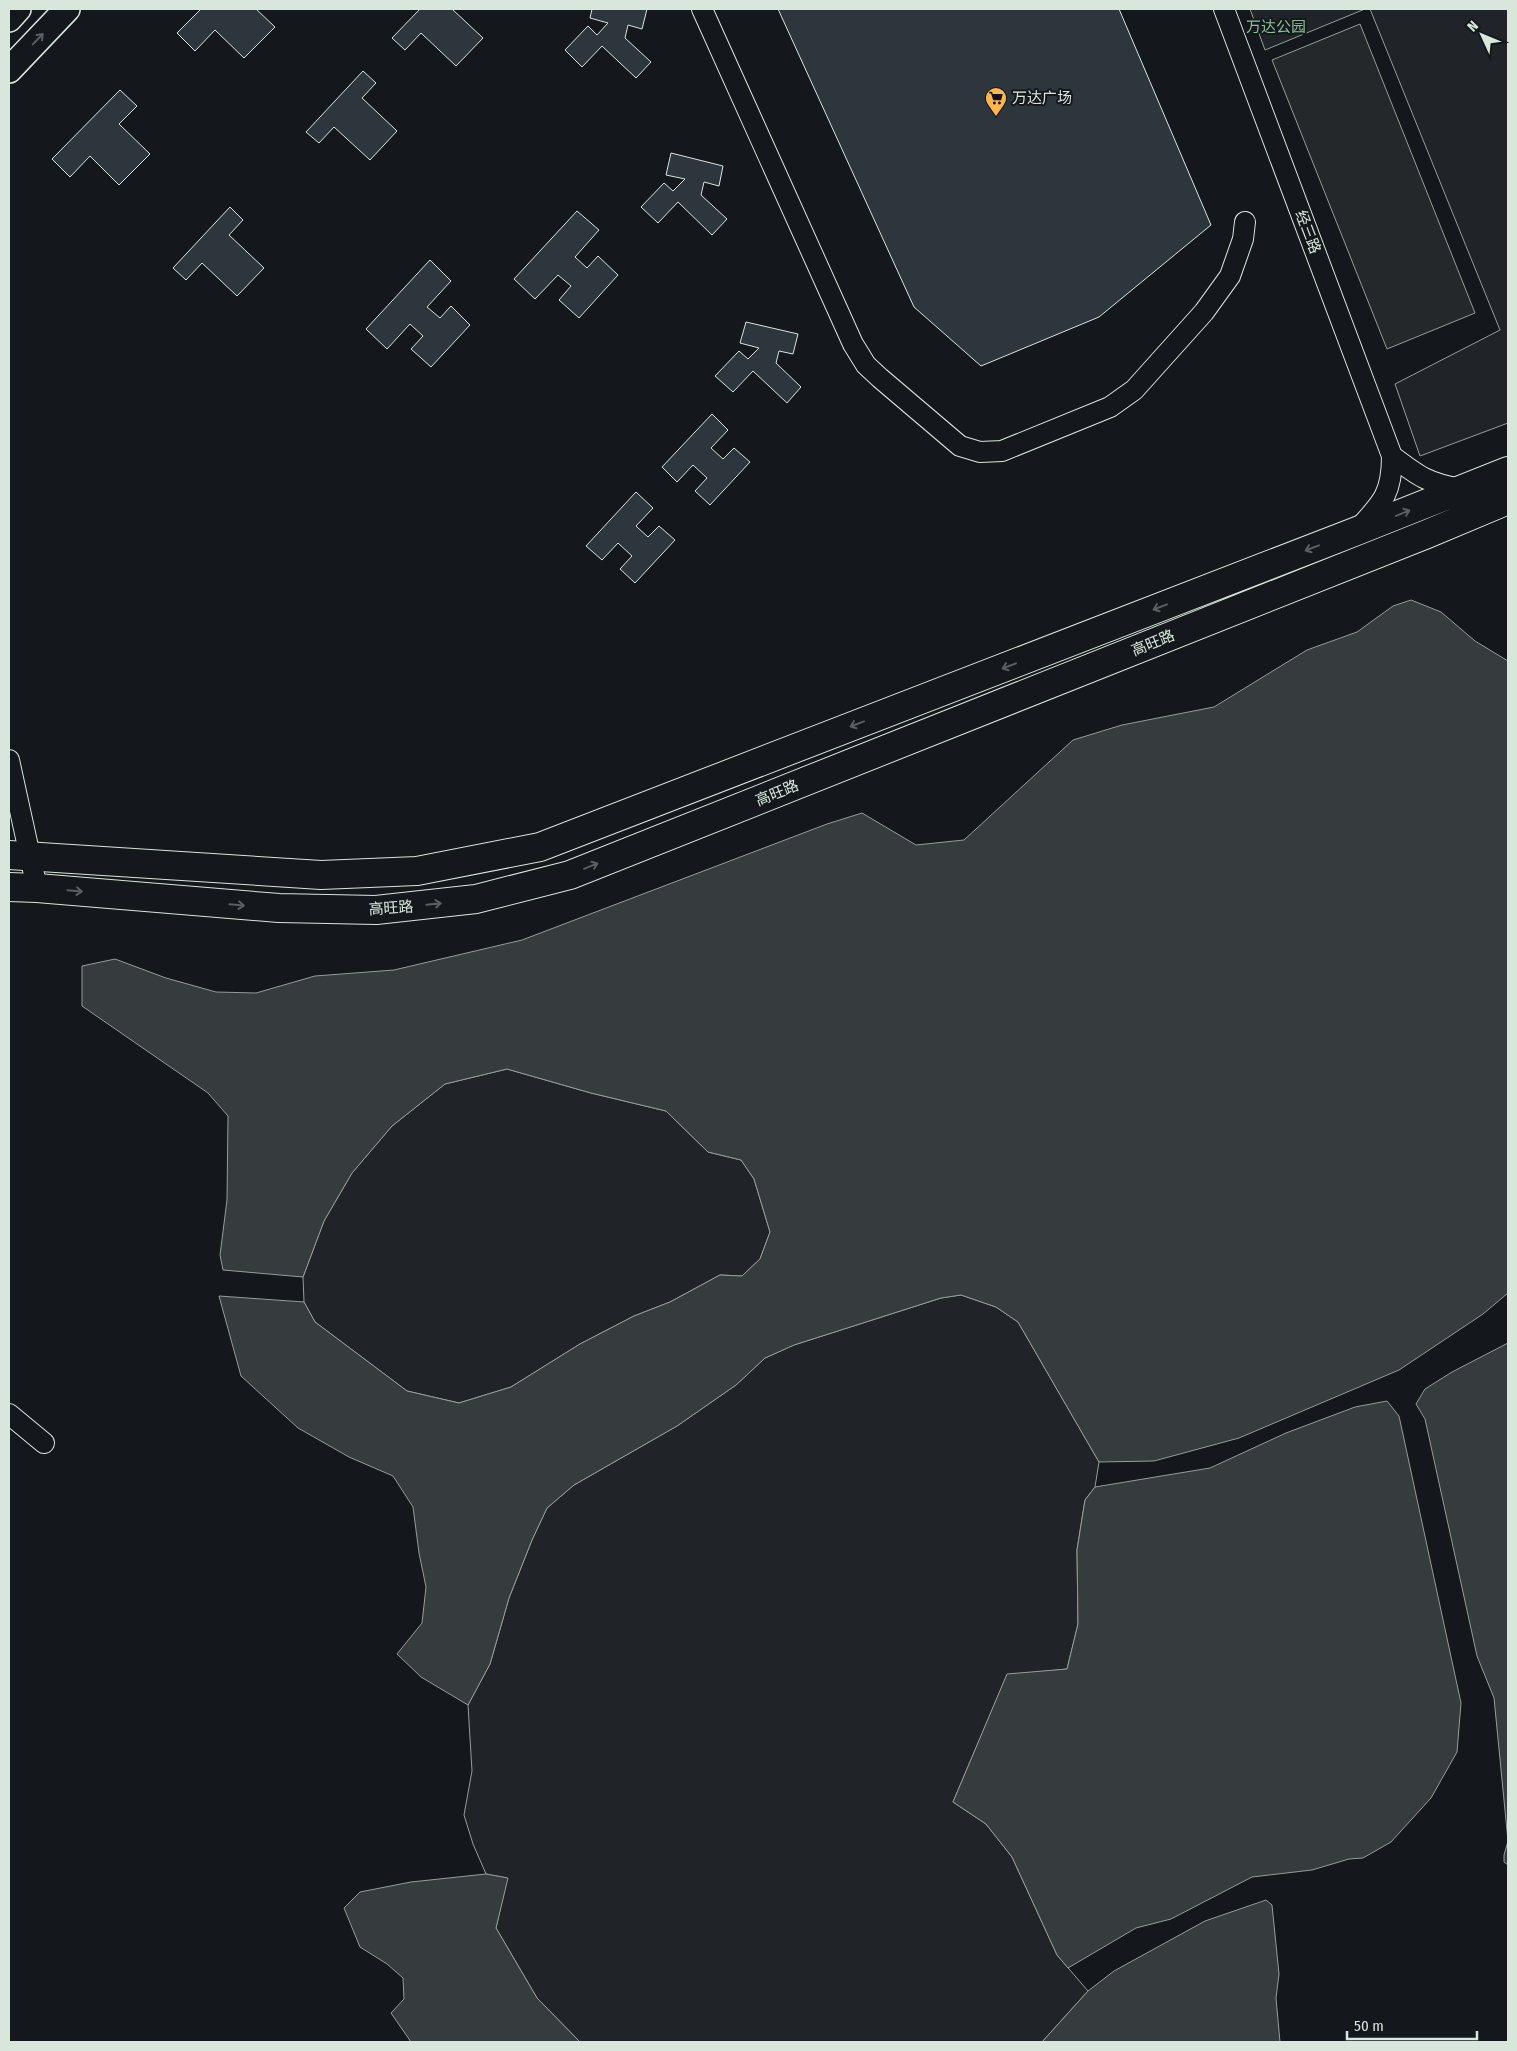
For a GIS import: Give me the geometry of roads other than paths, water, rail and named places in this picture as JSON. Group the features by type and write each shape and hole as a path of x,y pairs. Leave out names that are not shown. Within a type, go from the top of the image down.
{"highway":[{"name":"高旺路","path":"20,856 321,875 417,871 540,847 1358,531 1508,471"},
{"name":"高旺路","path":"9,887 279,908 376,910 476,899 560,877 1372,556 1508,500"}],"main road":[{"path":"9,19 18,9"},
{"path":"9,70 67,9"}],"street":[{"path":"702,9 853,344 866,365 960,446 980,452 1002,451 1110,407 1134,390 1204,312 1230,276 1243,239 1245,222"},
{"name":"经三路","path":"1224,9 1392,456"},
{"path":"1392,456 1427,481 1462,489"},
{"path":"1358,531 1385,498 1390,484 1392,456"},
{"path":"9,760 20,856 37,888"},
{"path":"9,1414 44,1443"}],"place":[{"name":"万达广场","path":"996,117"}],"park label":[{"name":"万达公园","path":"1276,27"}]}
